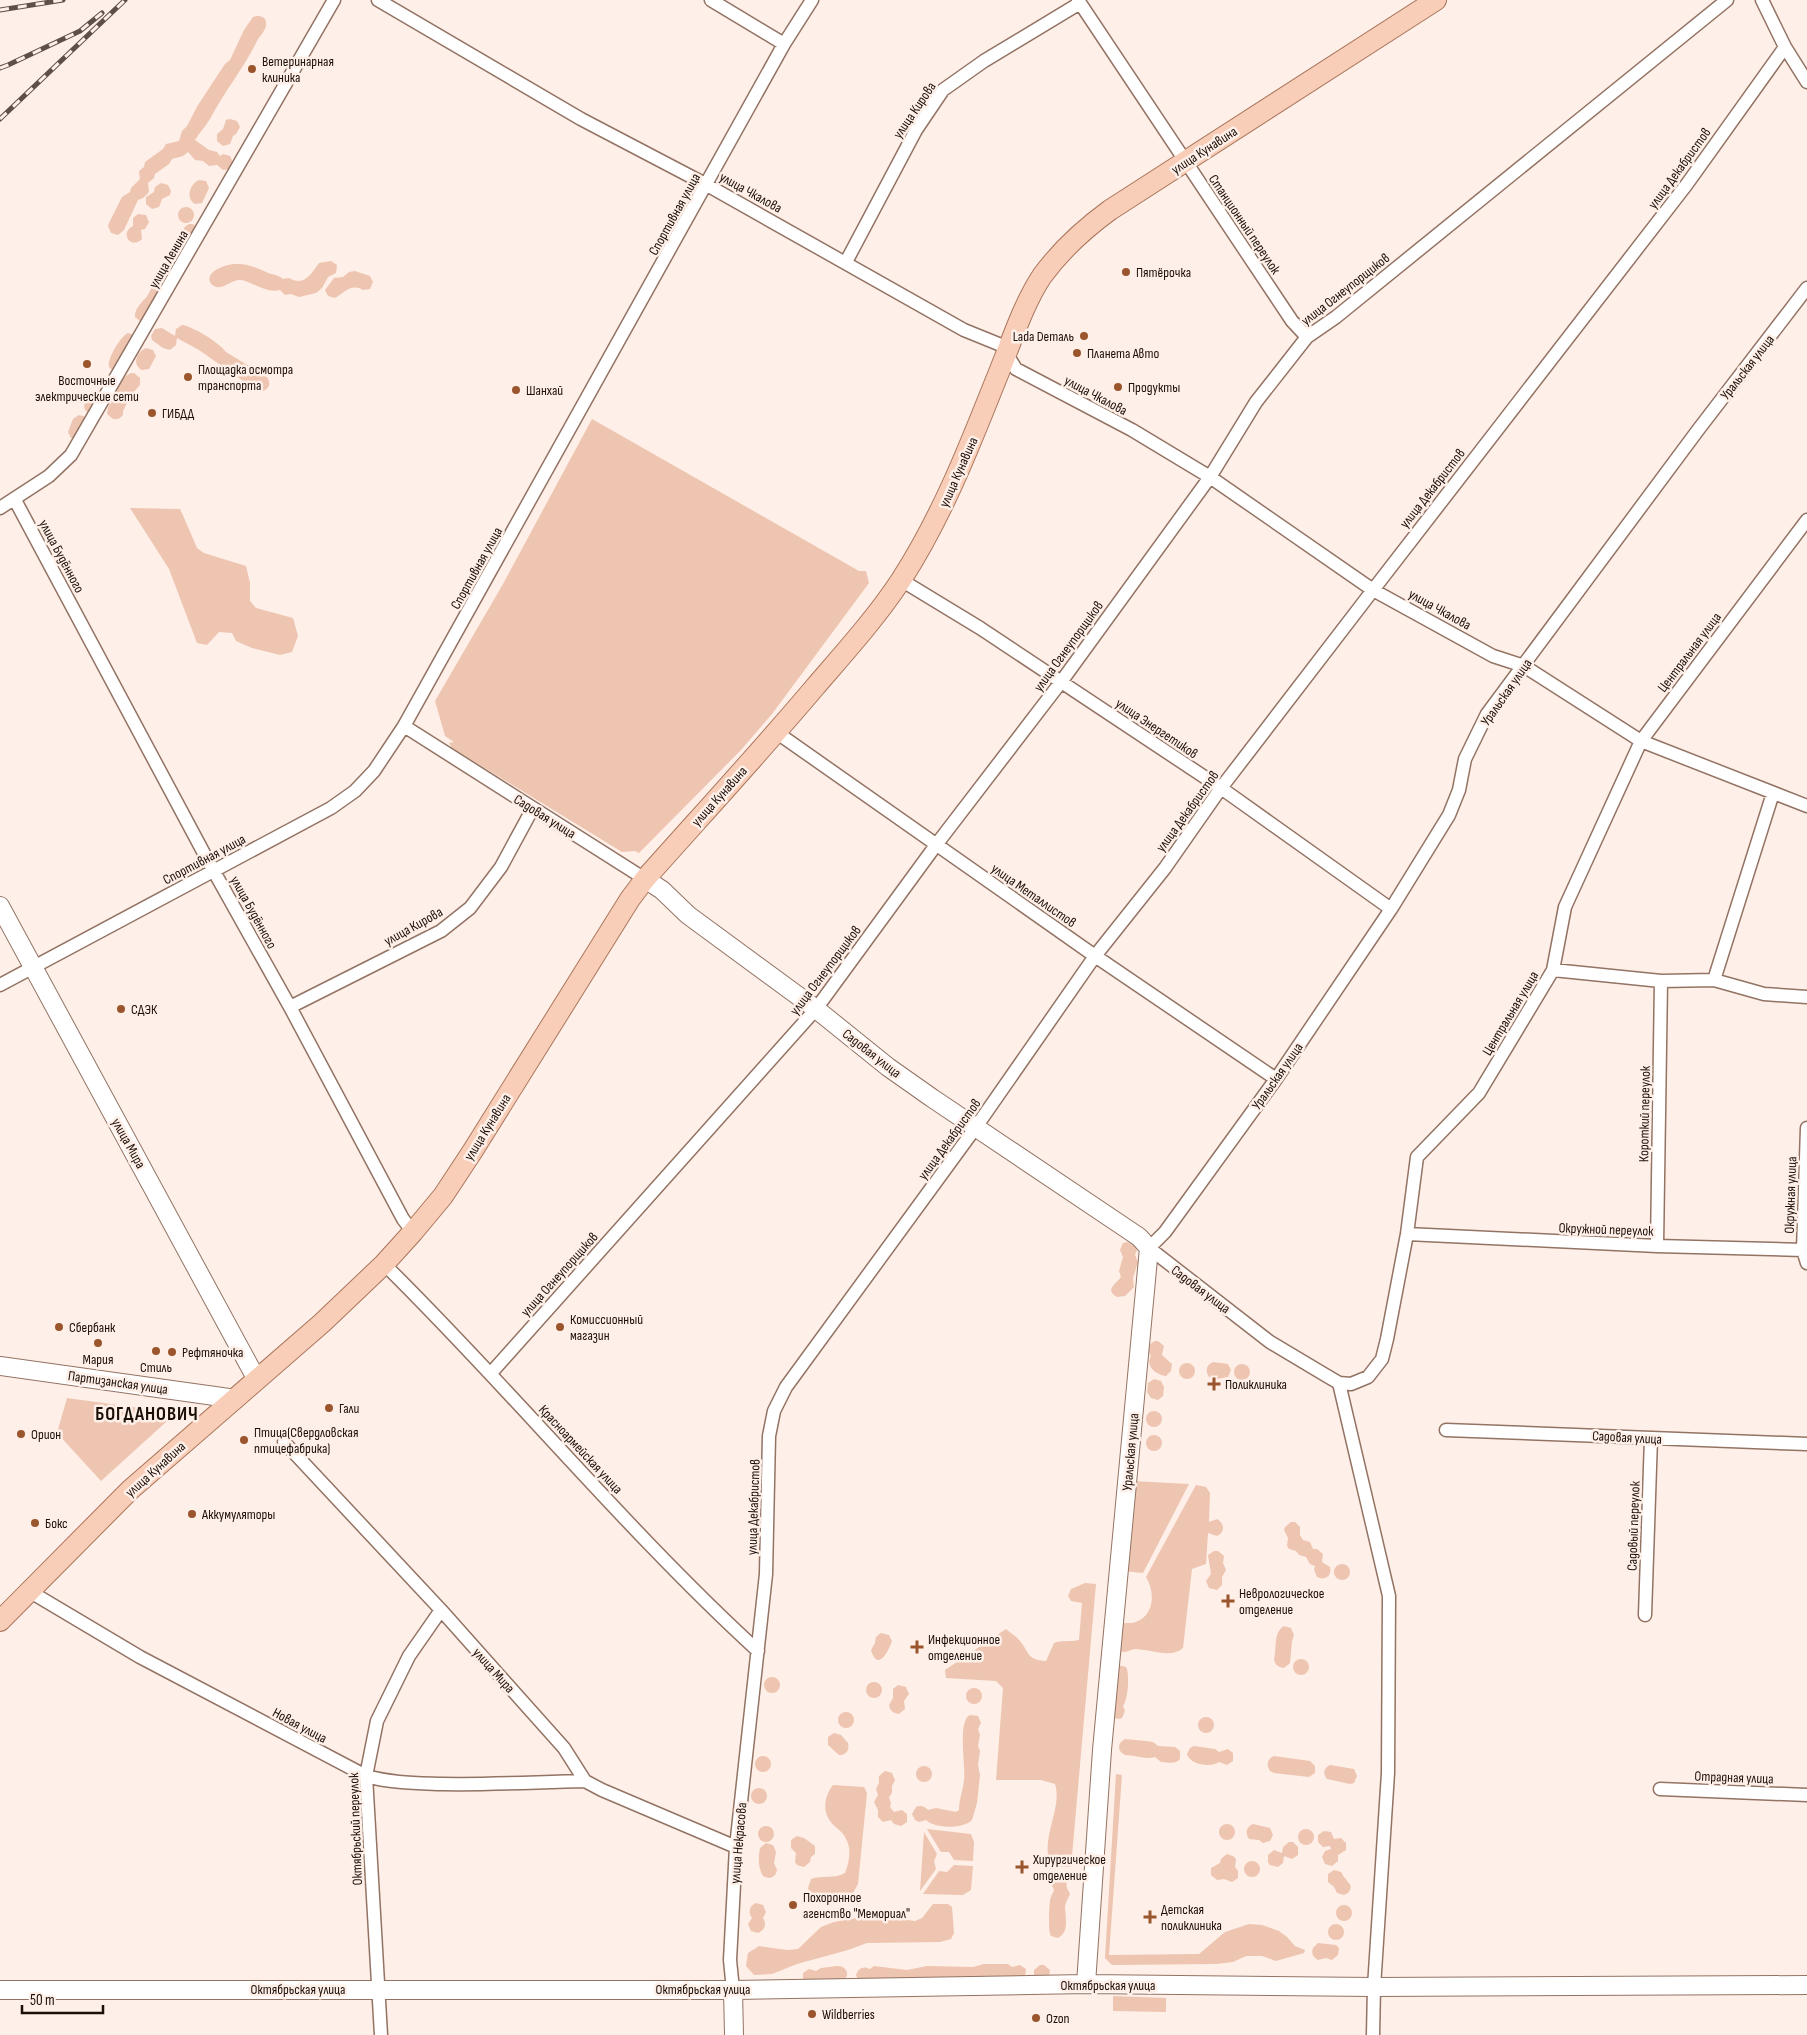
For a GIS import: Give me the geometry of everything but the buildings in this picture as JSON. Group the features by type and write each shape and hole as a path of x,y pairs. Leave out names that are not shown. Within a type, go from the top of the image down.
{"main road":[{"name":"улица Кунавина","path":"0,1621 130,1490 322,1323 384,1264 443,1196 630,899 645,879 872,621 901,580 937,518 963,461 1016,329 1041,278 1060,253 1084,229 1104,215 1436,0"},
{"name":"Садовая улица","path":"645,879 662,890 688,915 816,1009 888,1066 1139,1237 1149,1248"},
{"name":"улица Мира","path":"0,906 257,1380"},
{"name":"Уральская улица","path":"1086,1984 1103,1741 1149,1248"},
{"name":"Партизанская улица","path":"0,1366 236,1398"},
{"name":"Октябрьская улица","path":"0,1990 379,1988 733,1990 1086,1984 1374,1987 1807,1985"},
{"name":"улица Некрасова","path":"733,1990 734,2035"}],"street":[{"name":"улица Ленина","path":"0,508 15,500 49,476 70,455 334,0"},
{"name":"улица Чкалова","path":"378,0 581,119 707,185 964,330 1000,345 1016,369 1132,430 1210,477 1373,590 1493,656 1524,666 1641,741 1807,806"},
{"path":"711,0 784,44"},
{"name":"Спортивная улица","path":"0,985 331,808 355,791 374,771 404,726 784,44 812,0"},
{"name":"улица Огнеупорщиков","path":"491,1373 816,1009 936,845 1061,682 1210,477 1256,402 1307,337 1336,317 1727,0"},
{"path":"1762,0 1785,47 1807,82"},
{"name":"Станционный переулок","path":"1079,1 1292,321 1307,337"},
{"name":"улица Кирова","path":"846,262 916,130 943,90 984,61 1079,1"},
{"name":"улица Декабристов","path":"758,1651 766,1574 770,1436 774,1411 786,1387 976,1127 1095,956 1165,868 1221,788 1687,184 1785,47"},
{"name":"Уральская улица","path":"1149,1248 1165,1232 1276,1079 1391,909 1449,815 1459,790 1465,759 1486,714 1524,666 1698,430 1807,288"},
{"name":"улица Будённого","path":"15,500 213,871 290,1007 403,1219 413,1232"},
{"name":"Центральная улица","path":"1339,1383 1351,1384 1368,1377 1382,1358 1407,1234 1416,1157 1479,1093 1553,970 1565,907 1641,741 1807,520"},
{"name":"улица Энергетиков","path":"901,580 980,628 1221,788 1391,909"},
{"name":"Садовая улица","path":"404,726 645,879"},
{"name":"улица Металлистов","path":"776,732 1095,956 1276,1079"},
{"path":"1714,980 1773,793"},
{"name":"улица Кирова","path":"290,1007 441,931 470,908 501,867 533,808"},
{"path":"1553,970 1661,981 1714,980 1764,994 1807,997"},
{"name":"Короткий переулок","path":"1657,1246 1661,981"},
{"name":"Окружная улица","path":"1807,1128 1803,1250 1807,1263"},
{"name":"Окружной переулок","path":"1407,1234 1657,1246 1803,1250"},
{"name":"Садовая улица","path":"1149,1248 1270,1342 1339,1383"},
{"name":"Красноармейская улица","path":"384,1264 491,1373 597,1489 706,1602 758,1651"},
{"path":"1339,1383 1389,1596 1388,1773 1374,1987 1374,2035"},
{"name":"Садовая улица","path":"1446,1430 1807,1444"},
{"name":"Садовый переулок","path":"1645,1615 1651,1438"},
{"name":"улица Мира","path":"284,1442 441,1610 564,1748 585,1781"},
{"name":"Новая улица","path":"28,1591 140,1657 366,1776 386,1782 487,1785 585,1781"},
{"name":"Октябрьский переулок","path":"381,2035 366,1776 377,1721 409,1656 441,1610"},
{"name":"улица Некрасова","path":"733,1990 730,1960 736,1847 758,1651"},
{"path":"585,1781 736,1847"},
{"name":"Отрадная улица","path":"1660,1789 1807,1795"}],"shaded area":[{"path":"253,17 265,19 266,27 210,119 195,140 209,150 217,152 220,156 223,154 230,156 233,162 230,169 223,170 217,165 209,166 203,161 195,160 188,152 183,156 172,159 148,183 149,192 138,200 124,230 118,235 111,233 108,226 109,223 122,197 130,192 131,188 140,179 139,171 144,167 145,162 163,149 166,144 179,141 182,131 187,126 198,105 225,64 230,60 244,30"},
{"path":"226,120 237,121 240,127 230,144 223,146 217,141 217,134 223,129"},
{"path":"199,180 206,181 209,188 202,203 195,204 189,195 193,185"},
{"path":"161,183 168,185 171,191 170,195 162,199 159,207 152,209 146,204 146,197 154,192 155,187"},
{"path":"183,207 189,207 194,212 192,221 183,223 178,218 178,212"},
{"path":"138,214 146,215 149,222 145,229 141,230 142,239 134,243 128,239 127,233 133,226 133,218"},
{"path":"189,224 193,224 198,229 188,240 182,232"},
{"path":"178,243 182,243 187,248 177,259 172,251 173,247"},
{"path":"331,261 337,265 336,273 328,277 322,288 316,293 299,297 291,294 285,295 280,290 265,289 241,280 216,287 210,282 209,278 219,268 242,264 277,275 283,279 289,278 299,281 307,278 319,263"},
{"path":"355,271 370,276 373,282 370,289 351,288 335,298 328,296 325,290 334,278 343,277 349,272"},
{"path":"162,273 169,275 141,322 135,317 136,310 147,296 155,280"},
{"path":"182,325 206,336 226,352 267,377 269,381 268,387 263,391 256,390 199,350 177,338 176,345 170,350 163,348 152,340 151,336 155,329 162,328 175,336 176,329"},
{"path":"128,333 135,335 114,372 109,367 110,359 118,343"},
{"path":"146,348 153,350 156,356 149,369 142,370 137,365 136,358"},
{"path":"131,373 140,378 140,385 129,400 123,414 118,419 113,419 107,414 108,407 120,384"},
{"path":"91,398 98,399 90,414 84,406"},
{"path":"79,415 86,417 75,440 71,438 68,432 73,419"},
{"path":"592,419 859,571 866,571 869,583 772,714 741,750 639,853 635,851 622,852 452,748 449,743 454,742 445,736 435,701 503,584"},
{"path":"130,508 180,509 197,548 204,553 246,566 250,583 250,601 256,608 293,618 298,636 292,652 280,655 252,648 236,641 232,633 219,632 207,645 197,643 169,569"},
{"path":"1123,1243 1134,1244 1137,1250 1135,1255 1138,1262 1133,1278 1134,1287 1125,1296 1117,1297 1111,1292 1111,1289 1121,1277 1119,1271 1123,1257 1120,1250"},
{"path":"1155,1341 1164,1346 1162,1355 1172,1364 1171,1371 1166,1376 1155,1372 1149,1363 1151,1356 1149,1347"},
{"path":"1213,1362 1228,1364 1231,1370 1228,1377 1217,1379 1209,1377 1207,1368"},
{"path":"1184,1363 1190,1363 1195,1368 1193,1377 1184,1379 1179,1374 1179,1368"},
{"path":"1239,1364 1245,1364 1250,1369 1248,1378 1239,1380 1234,1375 1234,1369"},
{"path":"1154,1379 1161,1381 1164,1387 1163,1396 1158,1400 1151,1398 1147,1392 1148,1383"},
{"path":"67,1398 176,1413 101,1481 57,1433"},
{"path":"1151,1411 1157,1411 1162,1416 1160,1425 1151,1427 1146,1422 1146,1416"},
{"path":"1151,1435 1157,1435 1162,1440 1160,1449 1151,1451 1146,1446 1146,1440"},
{"path":"1131,1481 1189,1484 1143,1573 1123,1571"},
{"path":"1196,1485 1206,1487 1210,1493 1209,1522 1217,1519 1222,1523 1223,1530 1217,1536 1208,1533 1206,1564 1192,1569 1183,1648 1173,1653 1160,1653 1140,1649 1120,1651 1121,1624 1136,1622 1147,1614 1152,1602 1152,1596 1146,1577"},
{"path":"1291,1522 1295,1522 1300,1527 1300,1535 1303,1540 1310,1542 1313,1549 1317,1549 1323,1554 1322,1562 1330,1567 1330,1573 1327,1577 1317,1577 1314,1570 1315,1566 1310,1564 1306,1557 1299,1555 1287,1546 1288,1538 1284,1530"},
{"path":"1218,1551 1224,1556 1223,1563 1226,1570 1222,1577 1222,1585 1217,1590 1209,1588 1206,1581 1211,1574 1208,1555"},
{"path":"1339,1564 1345,1564 1350,1569 1348,1578 1339,1580 1334,1575 1334,1569"},
{"path":"1085,1583 1096,1584 1071,1867 1051,1866 1048,1856 1048,1845 1056,1804 1055,1784 1041,1780 996,1780 1003,1688 996,1681 946,1678 945,1670 1006,1629 1018,1639 1029,1655 1035,1659 1046,1661 1054,1643 1079,1640 1082,1603 1071,1601 1068,1596 1071,1589"},
{"path":"1284,1626 1291,1628 1294,1635 1290,1663 1284,1668 1277,1665 1274,1659 1278,1632"},
{"path":"881,1633 889,1635 892,1641 883,1658 877,1660 871,1650 876,1637"},
{"path":"1298,1659 1304,1659 1309,1664 1307,1673 1298,1675 1293,1670 1293,1664"},
{"path":"1118,1665 1126,1667 1128,1680 1123,1706 1125,1711 1122,1718 1119,1719 1111,1717"},
{"path":"769,1677 775,1677 780,1682 778,1691 769,1693 764,1688 764,1682"},
{"path":"871,1682 877,1682 882,1687 880,1696 871,1698 866,1693 866,1687"},
{"path":"898,1685 906,1687 909,1694 904,1701 905,1709 899,1714 892,1711 889,1705 893,1698 893,1689"},
{"path":"971,1688 977,1688 982,1693 980,1702 971,1704 966,1699 966,1693"},
{"path":"843,1712 849,1712 854,1717 852,1726 843,1728 838,1723 838,1717"},
{"path":"970,1715 978,1716 981,1723 978,1729 980,1735 978,1765 980,1775 977,1803 972,1820 963,1825 949,1827 936,1825 926,1820 919,1822 915,1820 912,1814 918,1806 928,1810 936,1808 956,1812 959,1810 964,1780 964,1726 966,1719"},
{"path":"1203,1717 1209,1717 1214,1722 1212,1731 1203,1733 1198,1728 1198,1722"},
{"path":"834,1733 841,1735 848,1743 848,1750 844,1754 839,1755 828,1745 828,1737"},
{"path":"1125,1739 1153,1742 1158,1746 1175,1747 1180,1751 1180,1759 1174,1763 1169,1763 1161,1762 1155,1757 1125,1755 1120,1751 1119,1747 1120,1743"},
{"path":"1194,1746 1215,1749 1219,1752 1228,1749 1233,1753 1233,1761 1227,1765 1219,1762 1211,1765 1196,1763 1187,1754 1190,1748"},
{"path":"760,1756 766,1756 771,1761 769,1770 760,1772 755,1767 755,1761"},
{"path":"1274,1756 1310,1761 1315,1766 1315,1773 1309,1777 1274,1773 1270,1771 1268,1764 1269,1760"},
{"path":"1330,1765 1354,1769 1357,1776 1354,1783 1350,1784 1327,1779 1324,1771"},
{"path":"921,1766 927,1766 932,1771 930,1780 921,1782 916,1777 916,1771"},
{"path":"885,1771 892,1773 895,1780 889,1797 890,1807 894,1812 902,1810 907,1814 907,1822 901,1826 894,1824 891,1820 883,1822 878,1817 878,1810 874,1802 878,1795 876,1789 879,1783 879,1776"},
{"path":"1116,1774 1122,1775 1109,1955 1199,1954 1225,1932 1249,1924 1262,1925 1279,1931 1295,1946 1305,1950 1304,1953 1276,1961 1262,1956 1246,1956 1233,1962 1217,1964 1112,1965 1105,1958"},
{"path":"833,1785 864,1787 867,1793 858,1884 850,1896 839,1900 823,1899 814,1896 810,1894 808,1888 811,1879 841,1875 845,1873 848,1865 848,1843 843,1834 830,1821 825,1807 826,1798"},
{"path":"756,1788 762,1788 767,1793 765,1802 756,1804 751,1799 751,1793"},
{"path":"1224,1824 1230,1824 1235,1829 1233,1838 1224,1840 1219,1835 1219,1829"},
{"path":"1253,1824 1270,1828 1273,1835 1270,1841 1263,1843 1259,1840 1249,1839 1247,1830"},
{"path":"763,1826 769,1826 774,1831 772,1840 763,1842 758,1837 758,1831"},
{"path":"927,1829 971,1834 974,1842 973,1861 954,1860 949,1852 941,1852"},
{"path":"1303,1829 1309,1829 1314,1834 1312,1843 1303,1845 1298,1840 1298,1834"},
{"path":"1324,1831 1331,1832 1334,1839 1341,1838 1346,1843 1346,1850 1338,1855 1338,1861 1332,1866 1325,1864 1322,1857 1325,1851 1331,1849 1330,1846 1323,1847 1318,1842 1318,1835"},
{"path":"924,1832 937,1854 934,1861 936,1869 920,1891"},
{"path":"797,1836 804,1838 815,1846 815,1854 804,1867 797,1865 795,1862 796,1853 791,1848 791,1840"},
{"path":"1289,1842 1293,1842 1298,1847 1298,1855 1292,1859 1284,1856 1283,1863 1278,1867 1270,1865 1268,1855 1274,1850 1282,1853 1283,1847"},
{"path":"766,1843 773,1845 776,1852 774,1863 777,1870 770,1878 763,1876 759,1862 760,1848"},
{"path":"1227,1854 1236,1859 1235,1867 1238,1871 1238,1878 1232,1882 1224,1879 1217,1880 1211,1875 1211,1868 1220,1863 1221,1859"},
{"path":"1249,1861 1255,1861 1260,1866 1258,1875 1249,1877 1244,1872 1244,1866"},
{"path":"954,1865 973,1866 971,1890 963,1895 923,1894 939,1871 947,1872"},
{"path":"1334,1870 1341,1872 1351,1887 1348,1893 1344,1895 1337,1893 1328,1882 1328,1874"},
{"path":"1058,1875 1065,1877 1070,1894 1065,1906 1064,1932 1058,1938 1051,1936 1049,1919 1050,1900 1054,1890 1051,1883"},
{"path":"756,1903 763,1905 766,1912 763,1918 765,1927 758,1933 751,1931 748,1924 752,1918 750,1909"},
{"path":"933,1904 948,1904 952,1907 954,1933 951,1939 940,1942 867,1943 797,1964 772,1974 754,1975 746,1966 748,1953 759,1946 787,1950 798,1949 821,1927 834,1922 874,1915 915,1921 922,1918"},
{"path":"1341,1905 1347,1905 1352,1910 1350,1919 1341,1921 1336,1916 1336,1910"},
{"path":"1333,1924 1339,1924 1344,1929 1342,1938 1333,1940 1328,1935 1328,1929"},
{"path":"1318,1943 1336,1945 1339,1948 1338,1955 1332,1960 1326,1958 1318,1960 1312,1952"},
{"path":"984,1964 1008,1964 1012,1967 1020,1965 1026,1969 1025,1977 859,1982 856,1975 861,1968 870,1969 874,1966 907,1970 927,1966 973,1967"},
{"path":"1040,1965 1044,1965 1050,1970 1049,1977 1034,1977 1034,1970"},
{"path":"843,1967 847,1973 844,1981 803,1981 803,1973 809,1969 816,1971 821,1968"},
{"path":"1113,1996 1166,1998 1166,2012 1113,2011"}],"railway":[{"path":"0,10 63,0"},
{"path":"0,119 125,0"},
{"path":"0,68 80,31 102,13"}],"place":[{"name":"Ветеринарная клиника","path":"252,69"},
{"name":"Пятёрочка","path":"1126,272"},
{"name":"Lada Dеталь","path":"1084,336"},
{"name":"Планета Авто","path":"1077,353"},
{"name":"Восточные электрические сети","path":"87,364"},
{"name":"Площадка осмотра транспорта","path":"188,377"},
{"name":"Продукты","path":"1118,387"},
{"name":"Шанхай","path":"516,390"},
{"name":"ГИБДД","path":"152,413"},
{"name":"СДЭК","path":"121,1009"},
{"name":"Сбербанк","path":"59,1327"},
{"name":"Комиссионный магазин","path":"560,1327"},
{"name":"Мария","path":"98,1343"},
{"name":"Стиль","path":"156,1351"},
{"name":"Рефтяночка","path":"172,1352"},
{"name":"Поликлиника","path":"1214,1384"},
{"name":"Гали","path":"329,1408"},
{"name":"Орион","path":"21,1434"},
{"name":"Птица(Свердловская птицефабрика)","path":"244,1440"},
{"name":"Аккумуляторы","path":"192,1514"},
{"name":"Бокс","path":"35,1523"},
{"name":"Неврологическое отделение","path":"1228,1601"},
{"name":"Инфекционное отделение","path":"917,1647"},
{"name":"Хирургическое отделение","path":"1022,1867"},
{"name":"Похоронное агенство \"Мемориал\"","path":"793,1905"},
{"name":"Детская поликлиника","path":"1150,1917"},
{"name":"Wildberries","path":"812,2014"},
{"name":"Ozon","path":"1036,2018"}],"district":[{"name":"БОГДАНОВИЧ","path":"147,1413"}]}
